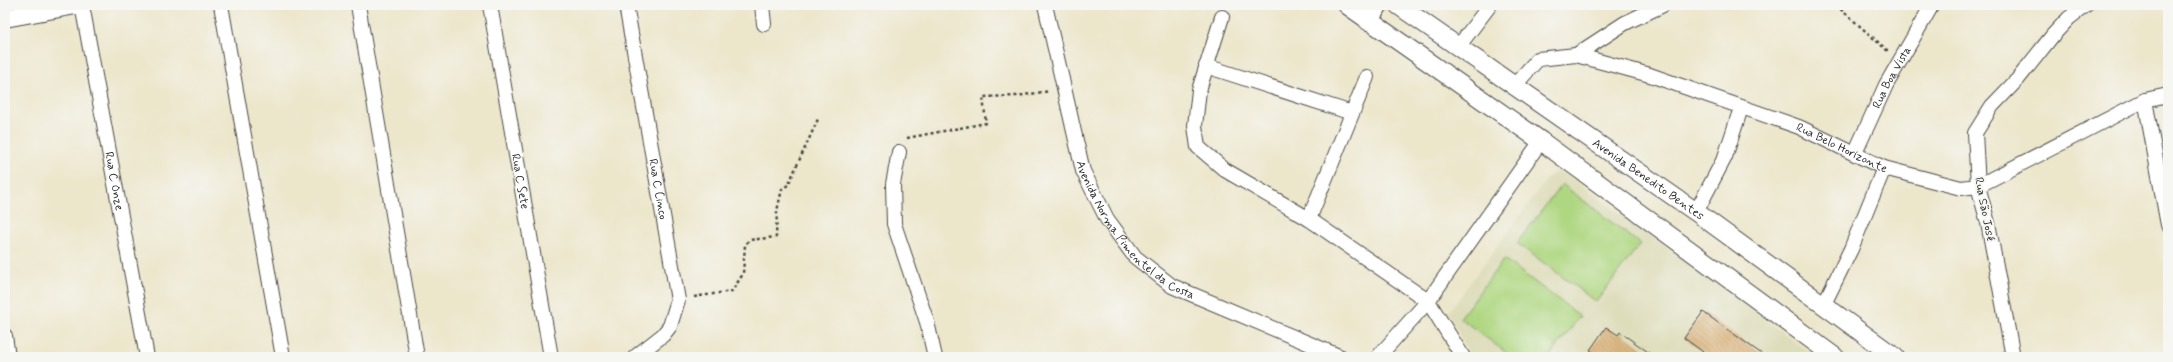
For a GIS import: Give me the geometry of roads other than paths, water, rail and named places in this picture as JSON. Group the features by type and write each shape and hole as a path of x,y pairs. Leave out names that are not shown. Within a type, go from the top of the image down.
{"street":[{"path":"5,18 76,5"},
{"name":"Rua C Onze","path":"82,5 147,357"},
{"path":"221,5 283,357"},
{"path":"358,5 417,357"},
{"name":"Rua C Sete","path":"490,5 551,357"},
{"name":"Rua C Cinco","path":"626,5 678,300 670,326 663,335 635,357"},
{"path":"762,5 764,24"},
{"name":"Avenida Norma Pimentel da Costa","path":"1045,5 1082,171 1107,219 1135,257 1172,286 1341,357"},
{"path":"1347,5 1541,141 1835,357"},
{"path":"1368,20 1379,5"},
{"name":"Avenida Benedito Bentes","path":"1398,5 1696,212 1895,357"},
{"path":"1458,47 1490,5"},
{"path":"1576,55 1625,23 1663,5"},
{"name":"Rua Boa Vista","path":"1855,153 1886,85 1932,5"},
{"name":"Rua São José","path":"2013,357 1988,223 1978,186 1975,133 1980,122 2053,35 2069,18 2086,5"},
{"path":"1222,17 1199,90 1195,126 1198,147 1225,170 1309,219 1428,300 1463,357"},
{"name":"Rua Belo Horizonte","path":"1515,85 1538,59 1576,55 1650,75 1799,127 1884,168 1961,188 1978,186 2145,100 2168,94"},
{"path":"1206,66 1352,113"},
{"path":"1309,219 1367,77"},
{"path":"2145,100 2168,225"},
{"path":"1696,212 1724,157 1741,108"},
{"path":"1378,357 1428,300 1541,141"},
{"path":"899,152 893,184 894,224 927,322 934,357"},
{"path":"1823,306 1851,249 1884,168"},
{"path":"5,336 8,357"}]}
